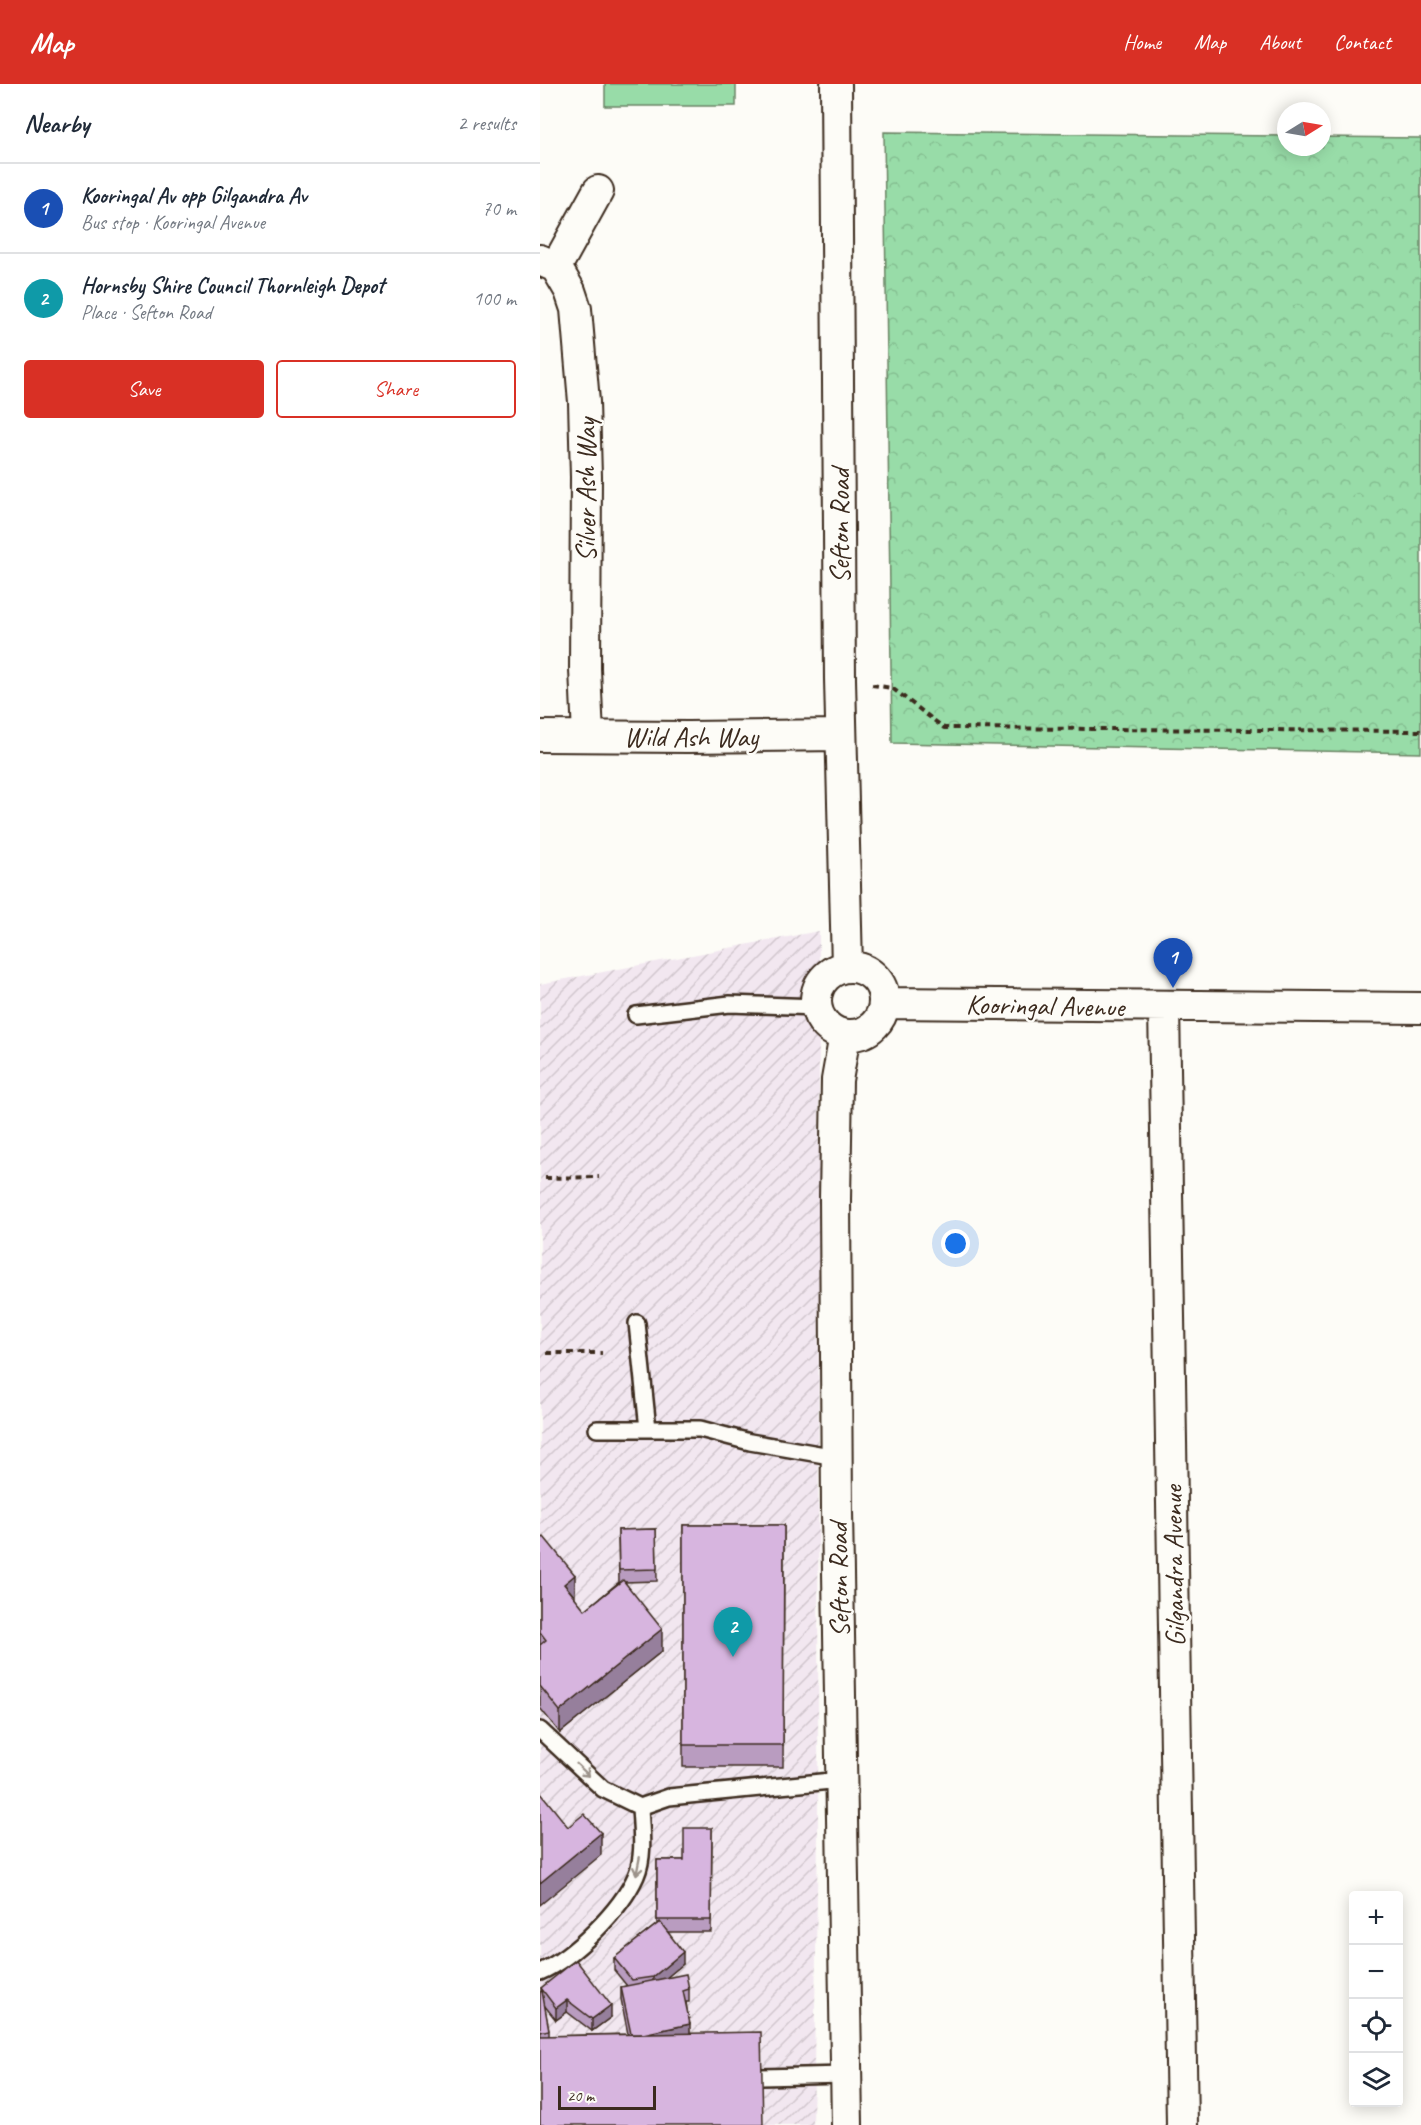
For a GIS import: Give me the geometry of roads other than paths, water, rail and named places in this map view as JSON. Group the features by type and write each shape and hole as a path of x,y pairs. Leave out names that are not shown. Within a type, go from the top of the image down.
{"street":[{"name":"Sefton Road","path":"836,84 840,680 847,967"},
{"path":"548,264 598,191"},
{"name":"Silver Ash Way","path":"548,264 567,285 576,309 584,402 585,669 588,736"},
{"name":"Wild Ash Way","path":"540,736 841,735"},
{"path":"847,967 861,969 873,976 882,988 885,1003 881,1016 872,1028 859,1034 845,1035 832,1030 822,1021 817,1007 817,994 823,981 833,972 847,967"},
{"name":"Kooringal Avenue","path":"885,1003 1421,1008"},
{"name":"Gilgandra Avenue","path":"1164,1006 1182,2125"},
{"name":"Sefton Road","path":"845,1035 837,1080 835,1175 840,1780 847,2125"}],"lane":[{"path":"636,1015 730,1005 817,1007"},
{"path":"637,1323 648,1429"},
{"path":"597,1429 700,1429 750,1442 836,1457"},
{"path":"540,1730 603,1789 640,1807 669,1797 840,1780"},
{"path":"540,1972 552,1967 588,1937 622,1901 637,1875 642,1846 640,1807"},
{"path":"761,2077 846,2075"}],"place":[{"name":"Kooringal Av opp Gilgandra Av","path":"1173,988"},
{"name":"Hornsby Shire Council Thornleigh Depot","path":"733,1657"}]}
